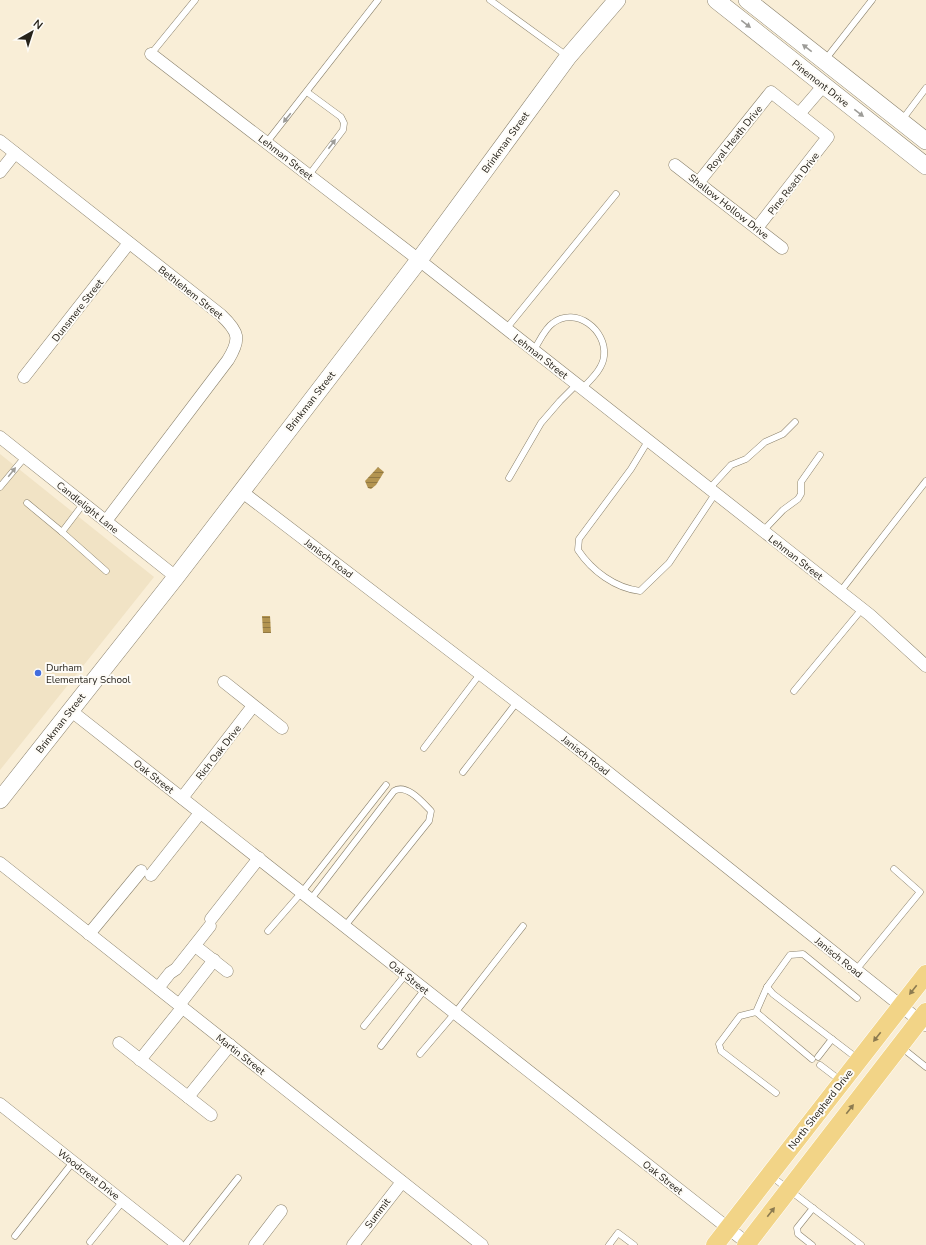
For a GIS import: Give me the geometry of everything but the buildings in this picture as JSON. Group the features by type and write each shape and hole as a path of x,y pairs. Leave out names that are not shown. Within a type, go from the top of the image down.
{"main road":[{"name":"North Shepherd Drive","path":"715,1245 926,974"},
{"path":"748,1244 899,1046 924,1019"}],"street":[{"name":"Brinkman Street","path":"0,800 176,578 419,260 568,57 618,0"},
{"name":"Pinemont Drive","path":"716,0 926,166"},
{"name":"Pinemont Drive","path":"747,0 926,141"},
{"name":"Lehman Street","path":"151,54 267,142 534,350 862,609 924,660"},
{"path":"799,114 824,85 830,66"},
{"name":"Royal Heath Drive","path":"698,183 771,92 799,114"},
{"name":"Pine Reach Drive","path":"757,228 828,137 799,114"},
{"name":"Bethlehem Street","path":"0,141 221,315 233,326 237,338 235,348 228,360 106,521"},
{"path":"0,172 15,153"},
{"name":"Shallow Hollow Drive","path":"675,165 782,248"},
{"name":"Dunsmere Street","path":"24,377 129,243"},
{"name":"Candlelight Lane","path":"0,437 176,578"},
{"name":"Janisch Road","path":"241,491 585,754 901,1006 924,1019"},
{"path":"224,682 282,728"},
{"name":"Rich Oak Drive","path":"182,798 254,706"},
{"name":"Oak Street","path":"70,710 748,1244"},
{"path":"90,934 200,813"},
{"path":"158,988 170,973 176,969 259,858"},
{"name":"Martin Street","path":"0,863 482,1245"},
{"path":"199,949 227,971"},
{"path":"140,1060 214,960"},
{"path":"119,1043 211,1115"},
{"path":"188,1097 230,1045"},
{"name":"Woodcrest Drive","path":"0,1104 178,1245"},
{"name":"Summit","path":"353,1245 402,1182"},
{"path":"254,1245 281,1210"}],"lane":[{"path":"151,54 195,0"},
{"path":"267,142 378,0"},
{"path":"490,0 550,41 568,57"},
{"path":"830,66 872,0"},
{"path":"901,122 926,88"},
{"path":"307,92 341,117 344,123 343,130 309,175"},
{"path":"506,329 616,194"},
{"path":"509,478 541,423 560,401 580,387 602,365 604,357 604,349 597,332 592,326 574,317 566,317 551,324 534,350"},
{"path":"648,441 631,470 578,539 578,550 586,562 601,574 622,587 640,591 669,563 712,491 731,465 746,459 764,442 783,434 795,422"},
{"path":"763,531 783,510 798,499 801,494 801,482 820,455"},
{"path":"0,487 25,457"},
{"path":"840,592 926,481"},
{"path":"27,503 106,571"},
{"path":"62,532 84,503"},
{"path":"794,691 862,609"},
{"path":"424,748 480,674"},
{"path":"463,772 517,702"},
{"path":"306,896 386,785"},
{"path":"268,931 306,896 394,791 399,788 404,788 432,811 429,821 345,926"},
{"path":"856,970 920,892 894,870"},
{"path":"420,1054 455,1013 523,926"},
{"path":"756,1012 767,987 790,955 803,954 857,998"},
{"path":"364,1026 406,974"},
{"path":"767,987 773,994 859,1060"},
{"path":"381,1046 425,989"},
{"path":"756,1012 815,1058 832,1039"},
{"path":"756,1012 740,1016 719,1044 721,1051 776,1093"},
{"path":"899,1046 926,1067"},
{"path":"820,1065 842,1081"},
{"path":"15,1236 73,1162"},
{"path":"770,1175 861,1245"},
{"path":"185,1245 238,1178"},
{"path":"90,1242 123,1201"},
{"path":"812,1245 798,1234 797,1228 813,1208"},
{"path":"609,1245 618,1233 634,1245"}],"shaded area":[{"name":"Durham Elementary School","path":"0,454 154,577 0,770"},
{"path":"378,467 384,472 376,485 371,489 368,488 365,481"},
{"path":"262,616 270,616 271,633 263,633"}],"place":[{"name":"Durham Elementary School","path":"38,673"}]}
